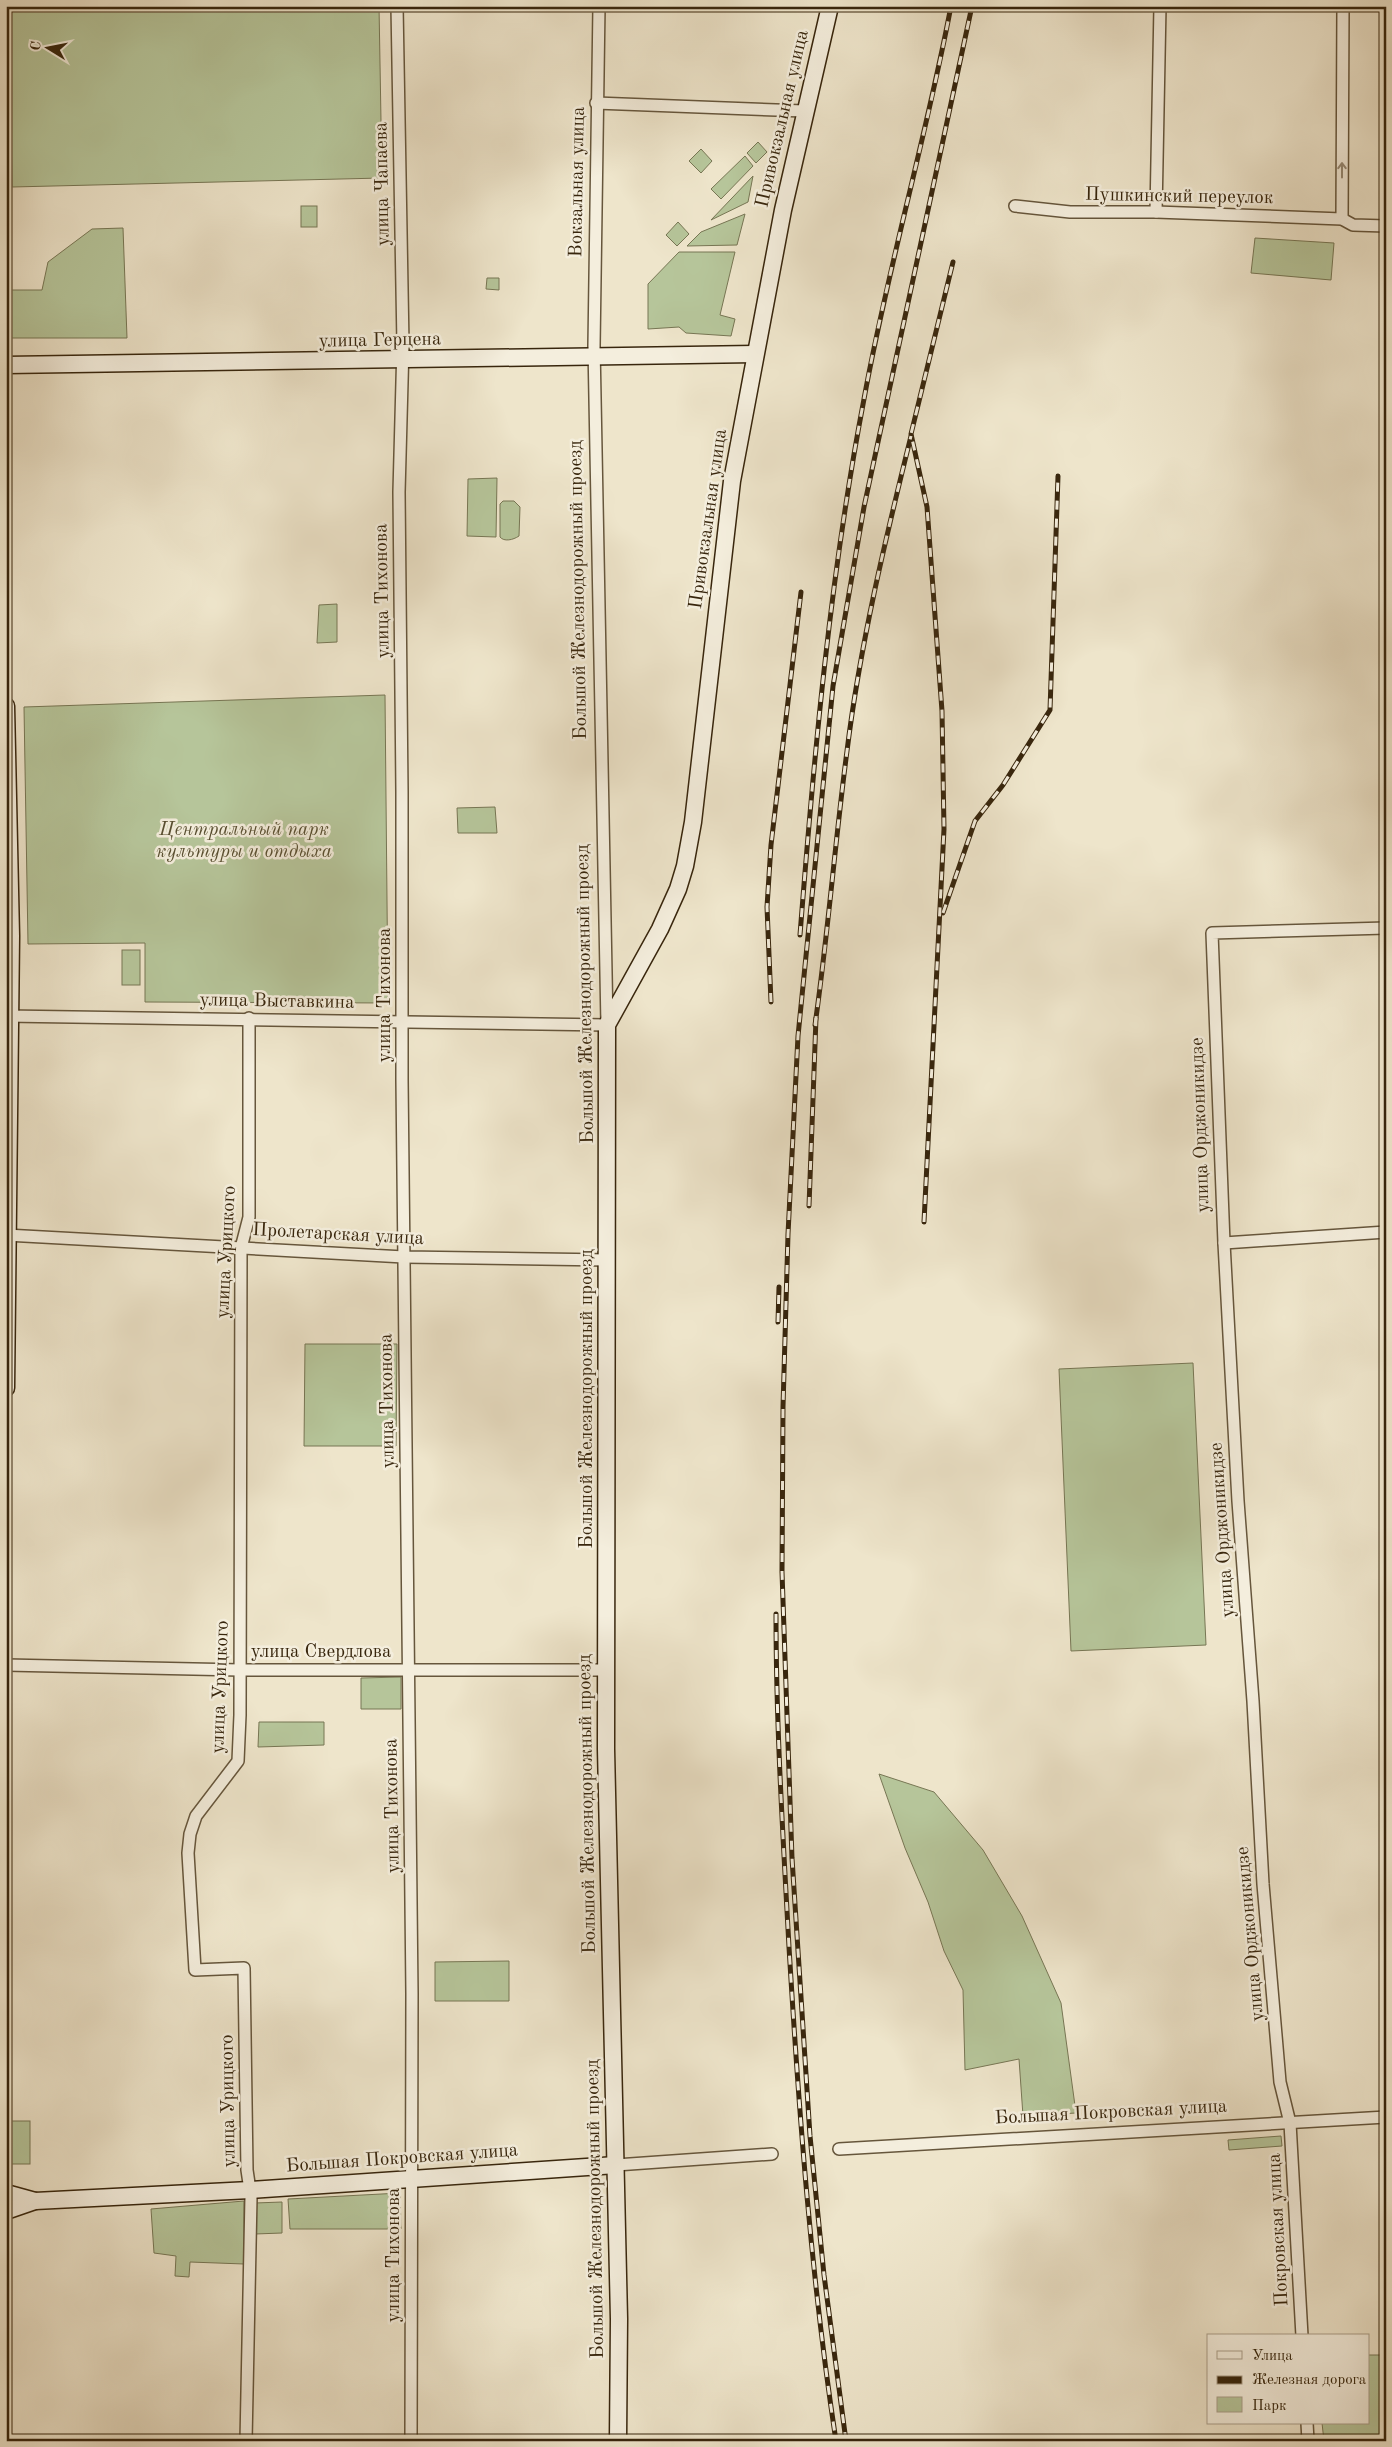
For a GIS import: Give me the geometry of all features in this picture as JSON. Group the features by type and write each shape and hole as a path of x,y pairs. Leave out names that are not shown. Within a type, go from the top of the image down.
{"main road":[{"name":"Привокзальная улица","path":"607,1025 660,929 685,866 693,822 732,481 754,354 804,111 830,6"},
{"name":"улица Герцена","path":"6,365 754,354"},
{"path":"6,706 11,886 6,1388"},
{"name":"Большой Железнодорожный проезд","path":"607,1025 608,1260 605,1670 619,2319 618,2441"},
{"name":"Большая Покровская улица","path":"35,2201 250,2190 616,2165"},
{"path":"6,2193 35,2201"},
{"path":"6,2211 35,2201"}],"street":[{"name":"улица Чапаева","path":"397,6 402,360"},
{"name":"Вокзальная улица","path":"595,357 596,103 599,6"},
{"path":"1156,212 1160,6"},
{"path":"1342,219 1343,6"},
{"path":"596,103 804,111"},
{"name":"Пушкинский переулок","path":"1015,206 1070,212 1156,212 1342,219 1353,225 1386,226"},
{"name":"Большой Железнодорожный проезд","path":"595,357 607,1025"},
{"name":"улица Тихонова","path":"402,360 399,492 409,1670 412,2178 411,2441"},
{"name":"улица Орджоникидзе","path":"1290,2123 1280,2082 1263,1884 1253,1700 1237,1491 1224,1242 1212,933 1386,928"},
{"name":"улица Выставкина","path":"9,1016 249,1018 607,1025"},
{"name":"улица Урицкого","path":"246,2441 250,2308 250,2190 245,2089 244,1968 195,1970 188,1853 190,1834 196,1816 238,1761 241,1248 249,1217 249,1018"},
{"path":"1224,1242 1386,1232"},
{"name":"Пролетарская улица","path":"8,1235 404,1257 608,1260"},
{"name":"улица Свердлова","path":"6,1665 240,1670 605,1670"},
{"name":"Большая Покровская улица","path":"839,2149 1386,2117"},
{"name":"Покровская улица","path":"1290,2123 1302,2334"},
{"name":"Большая Покровская улица","path":"616,2165 772,2154"},
{"path":"1307,2424 1308,2441"}],"green space":[{"path":"9,6 379,6 382,178 12,187"},
{"path":"758,142 767,152 756,163 747,153"},
{"path":"701,149 712,161 701,173 689,161"},
{"path":"745,156 753,166 721,199 711,189"},
{"path":"753,176 748,202 711,220"},
{"path":"301,206 317,206 317,227 301,227"},
{"path":"745,214 737,245 687,246 701,232"},
{"path":"678,222 689,234 677,246 666,235"},
{"path":"123,228 127,338 10,338 9,290 42,290 48,262 92,229"},
{"path":"1255,238 1334,243 1331,280 1251,273"},
{"path":"679,252 735,252 720,315 735,319 731,336 686,333 679,327 648,329 648,284"},
{"path":"487,278 499,278 499,290 486,289"},
{"path":"497,478 496,537 467,536 468,479"},
{"path":"503,501 514,501 520,507 519,536 506,540 500,537 500,504"},
{"path":"337,604 337,642 317,643 319,605"},
{"name":"Центральный парк культуры и отдыха","path":"385,695 388,1003 145,1002 145,943 28,944 24,707"},
{"path":"495,807 497,833 458,833 457,808"},
{"path":"122,950 140,950 140,985 122,985"},
{"path":"305,1344 397,1344 396,1446 304,1446"},
{"path":"1193,1363 1206,1645 1071,1651 1059,1369"},
{"path":"401,1677 401,1709 361,1709 361,1678"},
{"path":"259,1722 324,1722 324,1745 258,1747"},
{"path":"879,1774 934,1792 983,1850 1022,1916 1061,2003 1076,2113 1023,2116 1019,2059 965,2070 963,1990 944,1951 928,1902 905,1848"},
{"path":"509,1961 509,2001 435,2001 435,1962"},
{"path":"7,2121 30,2121 30,2164 7,2164"},
{"path":"1281,2136 1282,2146 1229,2150 1228,2140"},
{"path":"400,2193 401,2229 290,2229 288,2199"},
{"path":"244,2201 244,2264 190,2262 189,2277 175,2276 176,2256 154,2253 151,2209"},
{"path":"282,2202 282,2233 255,2234 255,2203"},
{"path":"1370,2355 1386,2355 1386,2441 1324,2441 1322,2424 1370,2424"}],"railway":[{"path":"800,935 824,666 852,466 895,251 930,105 951,6"},
{"path":"846,2441 824,2275 810,2136 792,1858 782,1572 783,1407 788,1234 798,1036 833,686 864,507 972,6"},
{"path":"924,1222 944,829 942,711 927,507 911,434 953,262"},
{"path":"815,1025 852,711 866,632 911,436"},
{"path":"943,913 975,821 1003,785 1050,710 1058,476"},
{"path":"771,1002 767,907 771,845 801,592"},
{"path":"809,1206 816,1018"},
{"path":"778,1322 779,1287"},
{"path":"776,1614 780,1781 797,2071 813,2256 836,2441"}]}
